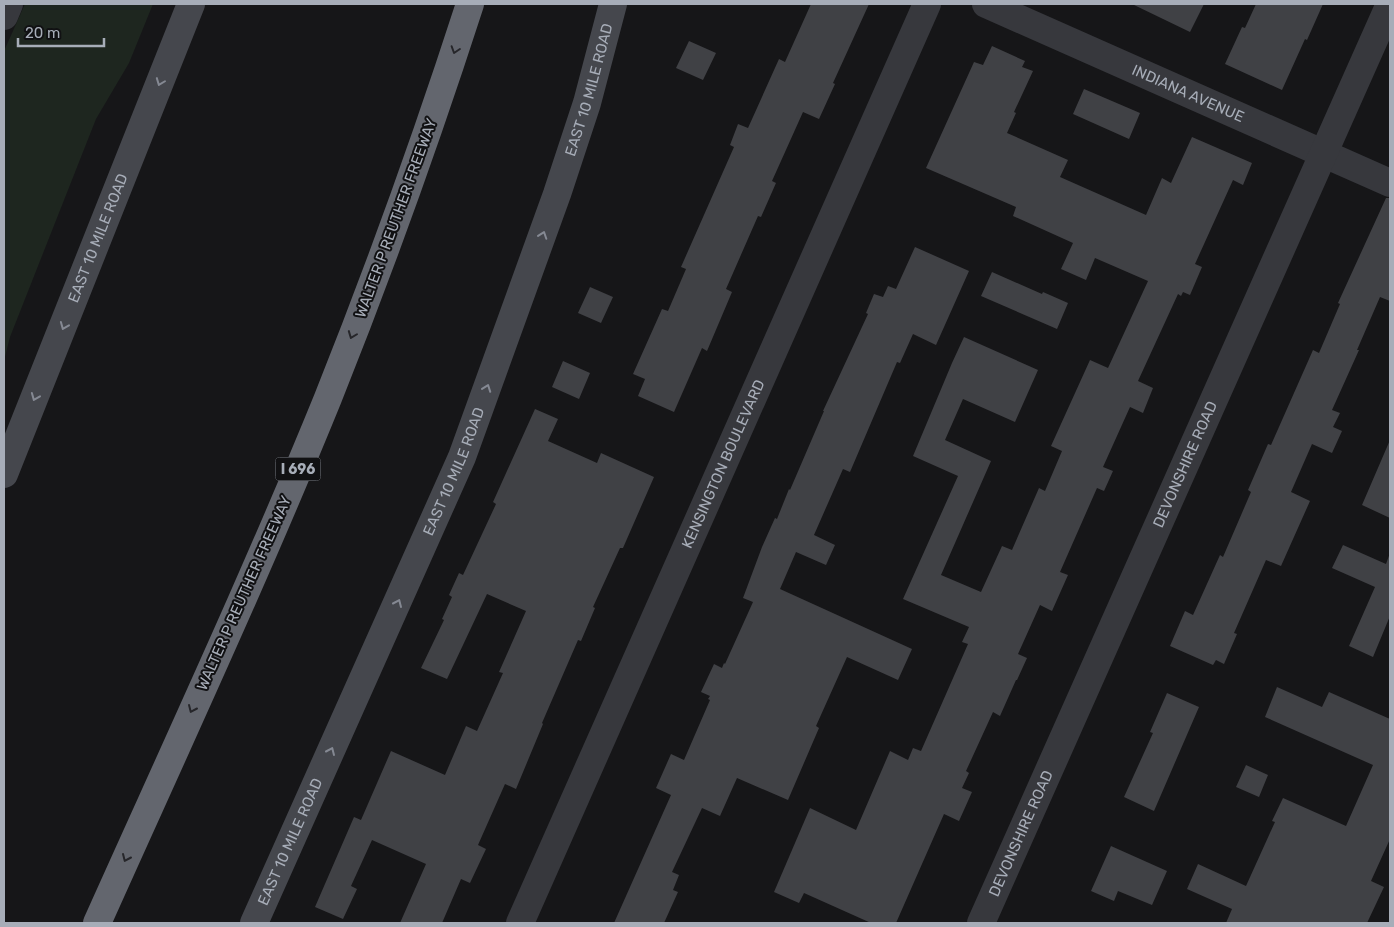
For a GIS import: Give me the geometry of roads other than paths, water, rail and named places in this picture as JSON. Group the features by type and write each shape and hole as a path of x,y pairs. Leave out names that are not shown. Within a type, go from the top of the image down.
{"highway":[{"name":"WALTER P REUTHER FREEWAY","path":"97,923 281,509 328,398 372,286 470,4"}],"main road":[{"name":"EAST 10 MILE ROAD","path":"4,474 191,4"},
{"name":"EAST 10 MILE ROAD","path":"254,923 462,457 557,194 587,103 614,4"}],"street":[{"path":"4,16 9,4"},
{"path":"175,44 182,4"},
{"name":"KENSINGTON BOULEVARD","path":"520,923 927,4"},
{"name":"INDIANA AVENUE","path":"986,4 1390,183"},
{"name":"DEVONSHIRE ROAD","path":"981,923 1390,4"}]}
